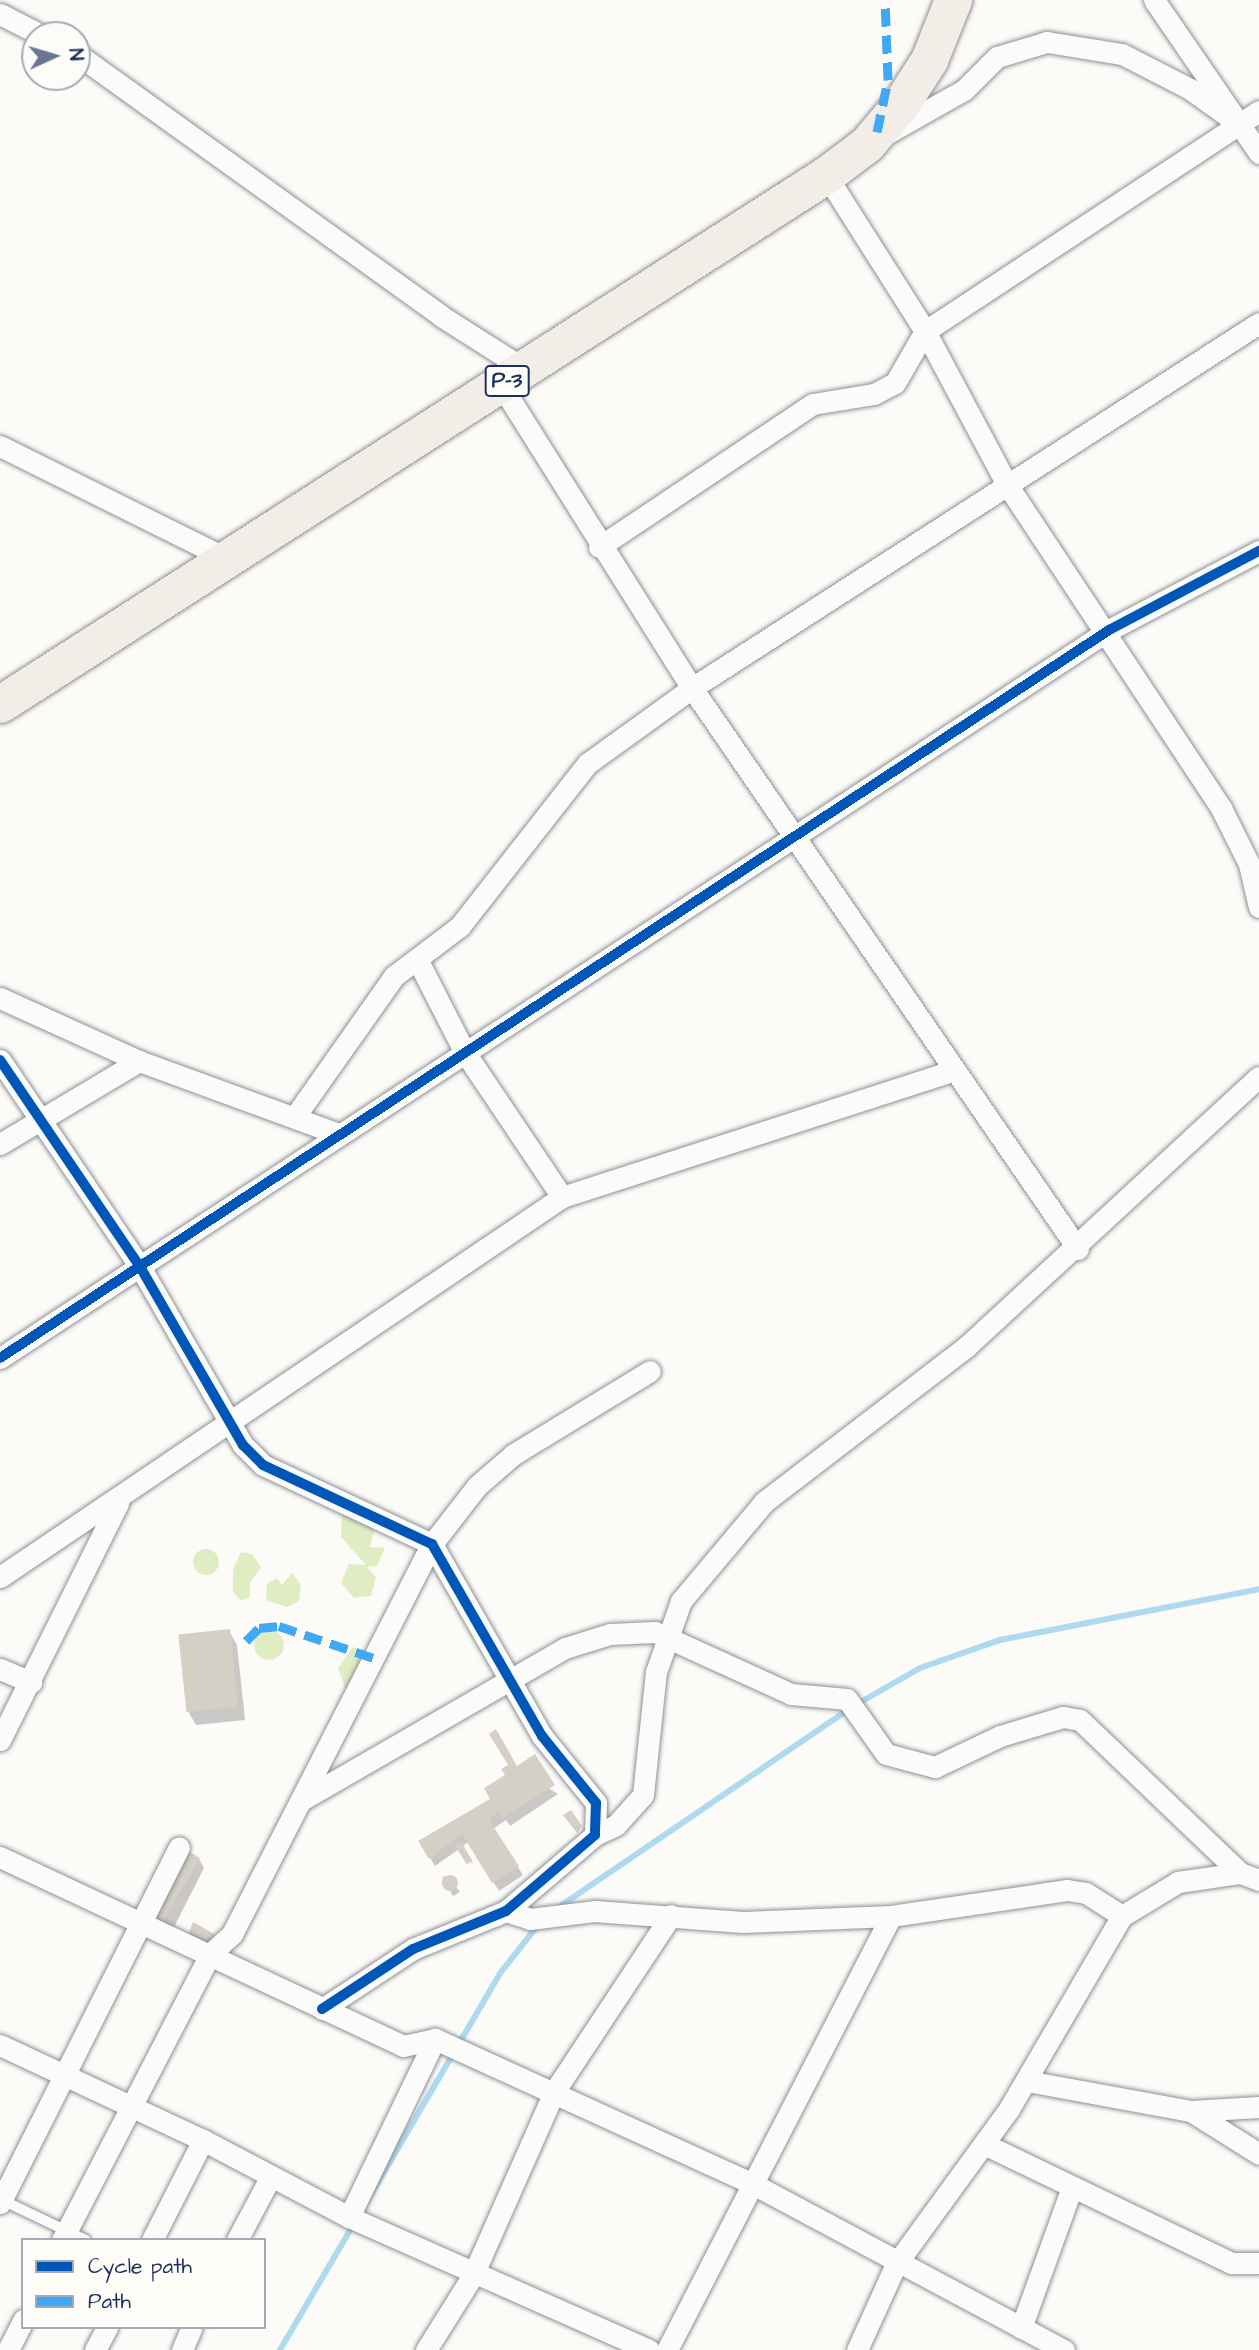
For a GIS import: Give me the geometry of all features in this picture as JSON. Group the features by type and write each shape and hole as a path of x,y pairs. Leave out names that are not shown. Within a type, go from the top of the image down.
{"highway":[{"name":"P-3","path":"0,704 232,561 826,175 867,144 929,60 953,0"}],"street":[{"path":"1154,0 1259,153"},
{"path":"0,14 21,25"},
{"path":"867,144 964,90 998,57 1047,42 1122,54 1190,89 1239,124"},
{"path":"91,64 441,316 513,377 599,547 951,1071 1078,1249"},
{"path":"599,547 813,404 874,394 895,383 925,331 1259,111"},
{"path":"826,175 925,331 1006,483 1109,630 1221,808 1249,864 1259,907"},
{"path":"296,1115 394,976 406,963 418,961 460,926 588,763 692,688 1006,483 1259,323"},
{"path":"0,446 232,561"},
{"path":"0,1358 336,1133 1109,630 1259,551"},
{"path":"418,961 464,1051 562,1197"},
{"path":"0,999 139,1061 296,1115 336,1133"},
{"path":"0,1060 139,1265 229,1423 263,1465 432,1545 542,1736 596,1803 595,1835"},
{"path":"0,1144 139,1061"},
{"path":"0,1577 118,1501 562,1197 951,1071"},
{"path":"322,2009 413,1950 506,1911 595,1835 616,1825 643,1795 666,1636 681,1601 764,1502 966,1347 1078,1249 1259,1077"},
{"path":"64,2235 133,2109 210,1954 232,1934 432,1545 477,1486 514,1454 649,1371"},
{"path":"0,1740 31,1682 118,1501"},
{"path":"300,1801 565,1648 610,1633 666,1636 791,1693 848,1699 886,1754 935,1767 1013,1732 1063,1717 1080,1720 1250,1877"},
{"path":"0,1670 31,1682"},
{"path":"1,2200 178,1847"},
{"path":"0,1857 402,2046 435,2039 751,2183 849,2231 896,2264 1064,2350"},
{"path":"856,2350 896,2264 1027,2081 1122,1916 1178,1882 1250,1877"},
{"path":"506,1911 530,1919 594,1911 743,1922 891,1916 1067,1890 1086,1893 1122,1916"},
{"path":"426,2350 472,2275 554,2092 671,1915"},
{"path":"667,2350 891,1916"},
{"path":"349,2217 435,2039"},
{"path":"0,2045 203,2140 349,2217 472,2275 649,2350"},
{"path":"1027,2081 1191,2111 1259,2107"},
{"path":"1191,2111 1259,2154"},
{"path":"153,2238 203,2140"},
{"path":"984,2144 1071,2190 1231,2263 1259,2263"},
{"path":"238,2238 271,2176"},
{"path":"1021,2328 1071,2190"},
{"path":"7,2348 21,2324"},
{"path":"95,2350 106,2329"},
{"path":"182,2350 191,2329"}],"lane":[{"path":"1,2200 64,2235"}],"green space":[{"path":"342,1513 375,1527 370,1547 385,1548 377,1566 367,1567 376,1577 371,1596 354,1598 341,1583 349,1564 366,1565 341,1537"},
{"path":"206,1549 215,1553 219,1562 215,1571 206,1575 197,1571 193,1562 197,1553"},
{"path":"241,1552 252,1554 261,1567 250,1583 250,1597 241,1601 233,1592 233,1570"},
{"path":"292,1573 301,1585 299,1601 287,1607 266,1600 267,1584 277,1578 282,1585"},
{"path":"269,1630 275,1631 283,1639 283,1651 275,1659 269,1660 263,1659 255,1651 254,1645 255,1639 263,1631"},
{"path":"353,1647 360,1649 363,1663 346,1691 338,1668"}],"building":[{"path":"230,1629 238,1707 186,1712 178,1634"},
{"path":"496,1729 517,1766 535,1754 555,1785 503,1818 499,1812 489,1820 519,1866 492,1883 462,1834 429,1859 418,1841 490,1799 484,1788 505,1775 501,1769 508,1765 489,1734"},
{"path":"571,1810 582,1826 577,1833 563,1815"},
{"path":"461,1842 473,1861 467,1864 455,1846"},
{"path":"186,1850 200,1858 163,1922 149,1914"},
{"path":"450,1875 456,1877 456,1889 450,1891 444,1889 442,1883 444,1877"},
{"path":"193,1922 214,1934 212,1940 188,1935"}],"waterway":[{"path":"556,1909 852,1707 920,1668 1000,1640 1259,1589"},
{"path":"280,2350 501,1972 538,1925"}],"marked path":[{"path":"877,132 888,80 885,0"},
{"path":"246,1641 259,1628 279,1626 374,1658"}],"cycle path":[{"path":"0,1358 1109,630 1259,551"},
{"path":"0,1060 139,1265 243,1445 263,1465 432,1544 542,1736 596,1803 595,1835 506,1911 413,1949 322,2009"}]}
